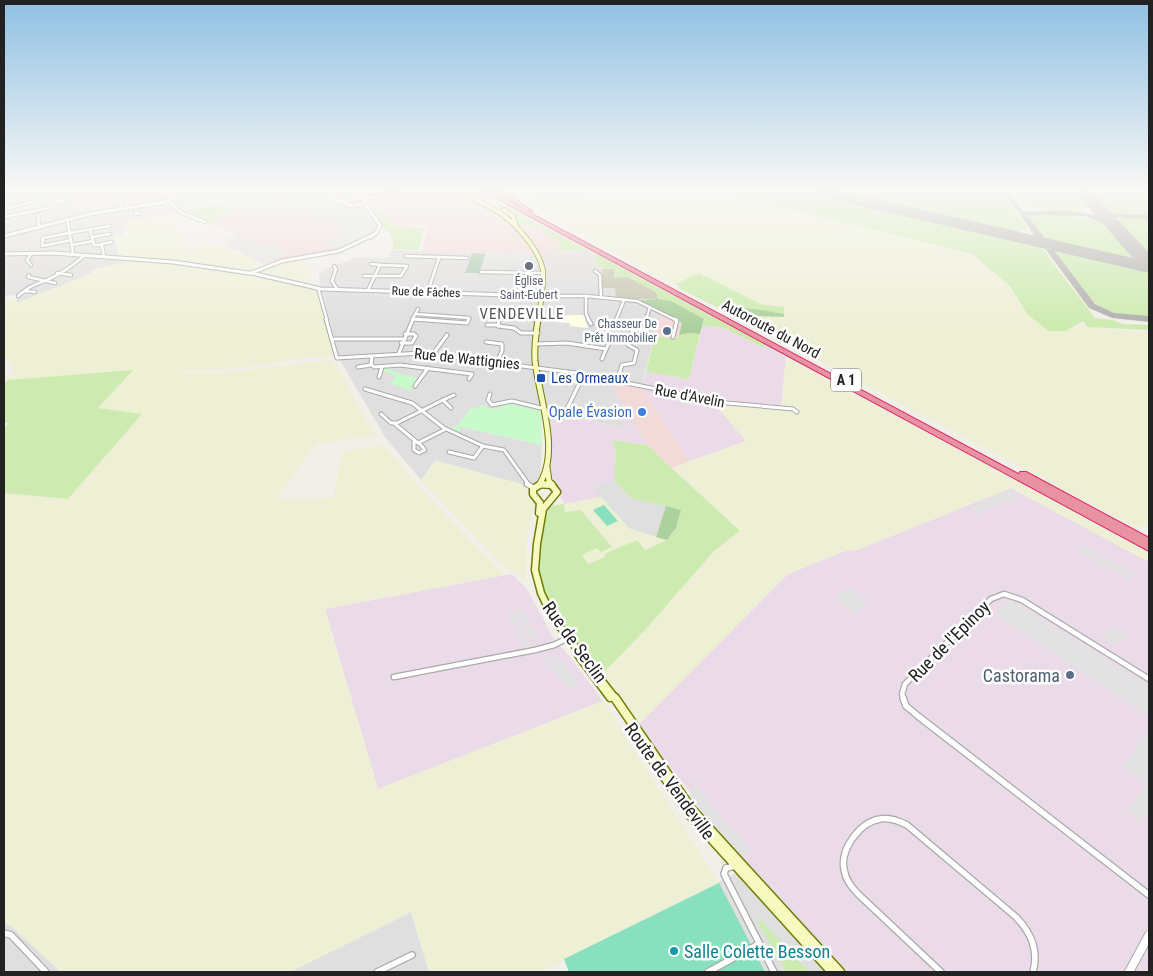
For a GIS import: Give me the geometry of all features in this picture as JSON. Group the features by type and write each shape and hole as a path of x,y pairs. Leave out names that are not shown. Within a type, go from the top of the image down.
{"highway":[{"name":"Autoroute du Nord","path":"568,237 1149,548"},
{"name":"Autoroute du Nord","path":"578,237 1149,541"}],"main road":[{"path":"523,237 539,257 542,273 536,367 545,409 548,447 545,479 537,486"},
{"path":"537,498 551,499 556,493 556,488 549,480 547,466"},
{"path":"537,486 552,485"},
{"name":"Rue de Seclin","path":"537,486 533,494 540,506 531,565 540,603"},
{"name":"Rue de Seclin","path":"551,499 545,504 536,552 535,570 544,601 567,639 608,688 666,771"},
{"name":"Route de Vendeville","path":"540,603 609,696 692,817 832,972"},
{"name":"Route de Vendeville","path":"666,771 696,815 840,972"}],"street":[{"path":"38,254 43,238 51,237"},
{"path":"70,237 72,245 71,254"},
{"path":"72,245 101,237"},
{"path":"255,273 275,263 343,252 370,237"},
{"path":"93,239 96,245 112,242"},
{"path":"42,246 71,240"},
{"path":"101,244 104,257"},
{"path":"31,254 27,260 31,265"},
{"name":"Rue de Fâches","path":"4,255 71,254 204,266 255,273 318,288 541,296"},
{"path":"18,296 31,284 43,281 74,265 85,256"},
{"path":"406,256 467,258"},
{"path":"428,292 439,258"},
{"path":"364,276 401,276 407,266 372,264"},
{"path":"368,290 381,265"},
{"path":"334,266 336,270 332,281 338,289"},
{"path":"595,271 600,274 601,297"},
{"path":"481,272 542,273"},
{"path":"57,273 71,275"},
{"path":"29,275 28,277 55,284"},
{"path":"318,288 332,339 412,343 416,336 414,334 405,334"},
{"path":"24,291 35,292"},
{"path":"541,296 586,296 637,301 677,320 672,337"},
{"path":"586,296 586,314 591,324"},
{"path":"614,325 624,300"},
{"path":"617,381 622,365 634,362 637,350 628,345 632,331 644,328 650,307"},
{"path":"399,354 402,341 418,309"},
{"path":"498,325 501,311 510,310"},
{"path":"413,319 467,323 469,318 416,314"},
{"path":"487,325 498,325 514,328 520,332 538,334"},
{"path":"433,354 446,335"},
{"name":"Rue de Wattignies","path":"332,339 337,358 433,354 536,367"},
{"path":"602,359 610,340"},
{"path":"486,342 502,344 502,351 497,362"},
{"path":"536,344 566,343 606,350"},
{"path":"371,365 372,356"},
{"path":"358,367 398,365 428,368 472,374 469,380"},
{"path":"378,377 382,367"},
{"name":"Rue d'Avelin","path":"536,367 584,374 723,403 793,410 797,412"},
{"path":"415,386 428,368"},
{"path":"567,409 584,374"},
{"path":"365,389 410,402 446,429 483,446 505,451 527,484 537,486"},
{"path":"490,394 488,400 492,405 512,401 545,409"},
{"path":"395,423 454,395"},
{"path":"443,400 451,408"},
{"path":"381,414 395,423 396,427 416,443 446,429"},
{"path":"449,452 474,458 483,446"},
{"name":"Rue de l'Epinoy","path":"1149,679 1022,600 1004,594 991,599 905,684 902,694 906,706 918,716 1149,895"},
{"path":"394,677 535,650 567,639"},
{"path":"941,972 857,893 846,878 843,864 846,848 864,826 873,820 886,819 907,825 1019,921 1030,936 1034,947 1036,964 1033,972"},
{"path":"736,866 726,868 724,875 774,972"},
{"path":"4,934 11,935 46,972"},
{"path":"1129,972 1149,935"},
{"path":"708,972 759,944"},
{"path":"376,972 388,970 412,955"}],"shaded area":[{"path":"4,237 123,237 122,263 92,270 92,273 17,304 16,294 4,297"},
{"path":"113,237 178,237 186,250 212,243 263,264 249,270 173,260 118,256"},
{"path":"234,237 366,237 342,249 264,264 220,243"},
{"path":"240,237 288,252 266,263 222,243"},
{"path":"334,237 366,237 340,248 325,242"},
{"path":"425,237 553,237 558,240 562,249 556,250 556,254 534,255 422,251"},
{"path":"586,237 896,237 972,255 1009,286 1028,314 1048,331 1081,326 1149,333 1149,526 1134,527 732,315 784,316 784,307 760,304 699,273 675,284"},
{"path":"390,250 534,255 588,250 594,253 596,264 600,265 625,299 637,300 661,313 641,387 609,381 628,413 619,415 628,430 569,415 564,423 549,421 548,410 541,411 507,403 499,409 488,408 486,405 470,410 458,425 452,428 462,427 542,445 540,476 536,483 525,485 437,461 433,463 421,480 385,437 340,360 319,280 319,275 324,269 354,257 390,258"},
{"path":"472,253 486,254 479,273 465,273"},
{"path":"486,254 534,255 535,262 483,261"},
{"path":"305,258 307,272 313,286 265,271 275,264"},
{"path":"122,259 170,263 256,275 316,289 334,356 230,369 185,370 179,373 221,373 332,360 376,436 323,443 317,442 277,498 333,498 343,451 383,445 430,499 504,575 325,609 378,789 603,701 719,883 540,972 429,972 411,912 290,972 61,972 11,926 4,923 4,493 69,499 141,414 97,409 132,371 8,380 13,369 4,353 4,303 16,299 17,303 92,273 91,270 122,263"},
{"path":"602,269 614,269 656,292 658,299 625,299 616,297 615,288 602,288"},
{"path":"661,313 682,323 678,339 655,336"},
{"path":"584,315 588,328 557,322 557,320 552,320 550,316"},
{"path":"703,325 726,329 762,347 766,345 786,357 781,410 714,402 746,441 690,461 641,387 646,372 689,379"},
{"path":"786,357 1149,553 1149,562 1011,488 857,550 845,551 788,574 638,725 602,674 644,631 714,551 740,531 673,468 746,441 713,402 781,409"},
{"path":"609,381 641,387 690,461 673,468 647,445"},
{"path":"628,413 647,445 613,440 616,454 614,480 591,487 601,497 564,504 551,475 549,421 564,423 568,415 627,430 619,415"},
{"path":"437,461 525,485 528,498 534,503 527,539 526,581 499,562 421,480"},
{"path":"614,480 631,498 666,506 656,537 630,529 591,487"},
{"path":"1011,488 1149,562 1149,972 849,972 748,867 638,725 788,574 845,551 857,550"},
{"path":"1009,490 1018,496 976,515 971,510 973,509 971,507"},
{"path":"601,497 630,529 667,540 645,550 606,556 588,564 582,555 598,547 612,546 585,513 581,510 565,512 564,504"},
{"path":"1083,546 1135,575 1130,580 1078,551"},
{"path":"512,574 527,589 555,641 566,652 603,701 378,789 325,609"},
{"path":"847,587 868,602 855,614 834,599"},
{"path":"1008,601 1015,602 1149,686 1149,716 995,615"},
{"path":"521,609 539,642 533,644 517,612 514,613 531,647 526,648 508,614"},
{"path":"1113,626 1125,634 1115,646 1103,638"},
{"path":"544,658 561,660 580,684 569,689"},
{"path":"1149,729 1149,785 1123,767"},
{"path":"696,783 710,804 750,849 741,858 689,796"},
{"path":"1145,785 1149,788 1149,811 1142,822 1127,811"},
{"path":"748,867 849,972 569,972 564,959"},
{"path":"411,912 429,972 290,972"},
{"path":"4,923 11,926 61,972 4,972"}],"green space":[{"path":"392,237 422,237 419,250 393,249"},
{"path":"551,237 563,237 588,250 556,252 556,250 562,249 558,240 552,239"},
{"path":"900,237 1003,237 1035,244 1042,248 1095,318 1112,320 1123,324 1149,325 1149,330 1087,327 1083,321 1066,331 1049,331 1028,315 1010,286 972,254"},
{"path":"1044,237 1115,237 1134,258 1124,259 1055,243"},
{"path":"1133,237 1149,237 1149,253"},
{"path":"1052,248 1145,269 1149,274 1149,317 1119,314 1098,305 1092,300"},
{"path":"594,253 766,345 762,347 726,329 703,325 704,319 671,301 658,299 656,292 627,277 614,278 614,269 602,269 600,265 596,265"},
{"path":"699,273 760,304 784,307 784,314 762,310 719,308 678,288 679,286 675,284"},
{"path":"658,299 671,301 704,319 700,334 689,333 679,335 682,323 637,300"},
{"path":"733,307 784,314 784,317 732,315 719,308"},
{"path":"689,333 700,334 689,379 646,372 655,336 678,339 679,335"},
{"path":"391,366 391,371 401,375 416,377 417,380 410,390 390,384 396,376 383,371 383,368"},
{"path":"133,370 98,408 142,414 68,499 4,493 4,428 9,423 4,423 4,383 8,380"},
{"path":"507,403 541,411 542,445 462,427 458,432 451,429 458,425 470,409 487,405 488,408 498,409"},
{"path":"613,440 647,445 740,531 714,551 644,631 602,674 564,628 543,589 539,557 549,506 564,504 565,512 581,510 612,547 601,552 597,548 582,555 588,564 605,557 604,554 637,540 645,550 661,543 673,532 681,510 631,498 614,480 616,454"},
{"path":"604,505 618,521 607,526 593,510"},
{"path":"666,506 681,510 676,528 667,540 656,537"},
{"path":"719,883 765,972 569,972 564,959"},
{"path":"761,920 809,972 786,972 758,922"}],"taxiway":[{"path":"1022,238 1032,239 1037,237"},
{"path":"1039,237 1092,306 1112,315 1149,319"}],"runway":[{"path":"1016,237 1149,267"},
{"path":"1124,237 1149,264"}],"place":[{"name":"Église Saint-Eubert","path":"529,266"},
{"name":"Chasseur De Prêt Immobilier","path":"667,331"},
{"name":"Les Ormeaux","path":"541,378"},
{"name":"Opale Évasion","path":"642,412"},
{"name":"Castorama","path":"1070,675"},
{"name":"Salle Colette Besson","path":"674,951"}],"district":[{"name":"VENDEVILLE","path":"522,314"}]}
